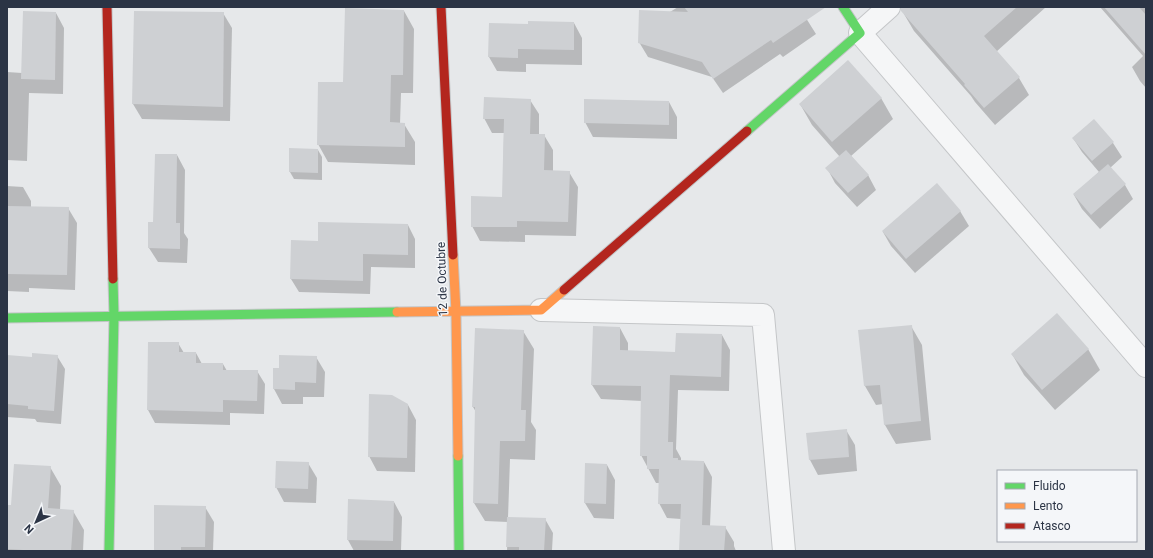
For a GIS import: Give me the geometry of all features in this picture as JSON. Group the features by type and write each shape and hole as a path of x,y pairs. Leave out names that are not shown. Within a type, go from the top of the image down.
{"street":[{"path":"107,7 114,316 110,551"},
{"name":"12 de Octubre","path":"441,7 456,312 459,551"},
{"path":"843,7 860,33 1146,366"},
{"path":"541,310 889,7"},
{"path":"7,318 541,310 763,315 784,551"}],"building":[{"path":"684,7 826,7 773,43 771,40 713,79 702,62 638,43 639,10 688,12"},
{"path":"901,7 1017,7 984,36 1020,77 984,108 901,11"},
{"path":"1104,7 1139,7 1146,15 1146,55"},
{"path":"345,8 404,10 403,75 391,75 390,122 405,123 405,147 317,145 318,82 343,82"},
{"path":"23,11 56,12 55,80 21,79"},
{"path":"134,11 224,12 223,107 132,104"},
{"path":"528,21 574,22 574,50 518,49 518,58 488,57 489,23 528,24"},
{"path":"848,60 882,98 832,142 799,104"},
{"path":"484,97 531,99 530,134 545,134 544,170 570,171 568,222 517,221 517,227 471,227 471,196 502,197 504,119 483,119"},
{"path":"584,99 669,101 669,125 584,123"},
{"path":"1094,119 1114,142 1092,161 1072,138"},
{"path":"289,148 318,149 318,173 289,172"},
{"path":"846,150 869,175 848,193 825,168"},
{"path":"155,154 177,154 176,223 180,223 180,249 148,248 148,222 153,222"},
{"path":"1108,164 1126,184 1091,215 1073,194"},
{"path":"937,183 961,211 906,259 882,231"},
{"path":"7,206 69,207 67,275 7,274"},
{"path":"318,222 408,224 408,255 363,254 363,281 290,279 291,240 318,241"},
{"path":"1057,313 1089,349 1042,390 1011,354"},
{"path":"912,325 921,421 884,425 880,385 864,386 858,330"},
{"path":"593,326 620,327 620,350 675,352 676,333 722,334 721,377 670,375 668,442 673,442 673,458 678,458 678,460 704,461 702,525 726,526 724,551 679,551 681,504 658,504 659,469 647,469 647,456 640,456 641,386 591,385"},
{"path":"475,328 524,330 521,410 526,410 525,441 500,441 498,504 473,503 475,407 472,407"},
{"path":"148,342 179,342 179,352 196,352 196,363 223,363 223,370 258,370 257,401 223,400 223,412 147,410"},
{"path":"32,353 58,355 54,411 28,409 28,406 7,404 7,355 32,357"},
{"path":"279,355 317,356 316,383 295,382 295,390 273,389 273,368 279,368"},
{"path":"369,394 392,395 408,404 407,458 368,457"},
{"path":"847,429 849,457 809,460 806,433"},
{"path":"276,461 309,462 308,489 275,488"},
{"path":"585,463 607,464 606,504 584,503"},
{"path":"14,464 51,466 48,508 74,510 71,551 7,549 7,505 11,505"},
{"path":"348,499 394,501 393,541 347,540"},
{"path":"154,505 206,506 205,547 181,547 181,551 154,551"},
{"path":"507,517 546,518 544,551 519,551 519,547 506,547"}],"traffic: fast":[{"path":"747,131 860,33 843,7"},
{"path":"109,551 114,316 113,279"},
{"path":"7,318 397,312"},
{"path":"458,456 459,551"}],"traffic: slow":[{"path":"453,255 456,312 458,456"},
{"path":"397,312 541,310 564,290"}],"traffic: jam":[{"path":"107,7 113,279"},
{"path":"441,7 453,255"},
{"path":"564,290 747,131"}]}
